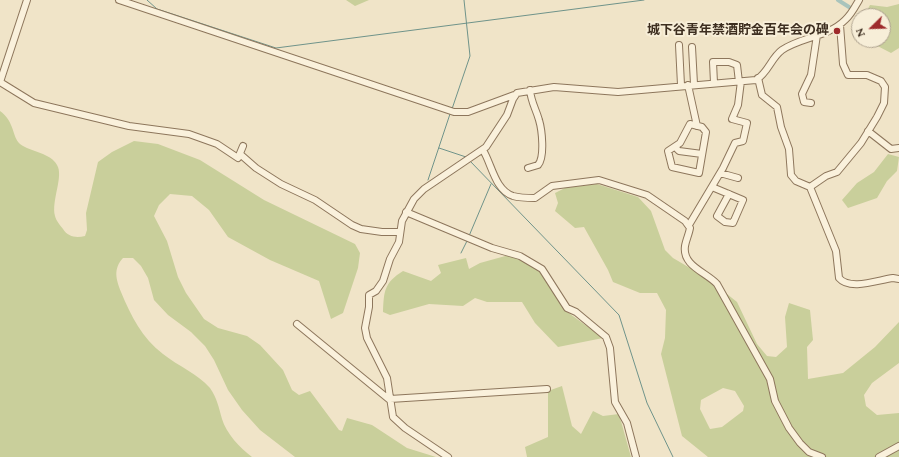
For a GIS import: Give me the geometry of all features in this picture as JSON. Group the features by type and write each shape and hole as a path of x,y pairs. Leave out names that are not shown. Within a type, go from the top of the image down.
{"street":[{"path":"27,0 0,82 34,103 129,126 189,134 218,144 238,158 243,146"},
{"path":"119,0 454,112 468,112 521,92 554,87 618,92 758,78 782,50 840,25 847,19 859,0"},
{"path":"810,187 826,176 837,172 878,118 884,103 885,87 881,81 867,75 848,75 843,64 840,25"},
{"path":"811,103 804,102 802,94 810,75 817,35"},
{"path":"679,46 681,85"},
{"path":"692,48 691,85 697,126"},
{"path":"714,83 713,62 729,62 737,65 740,81 738,105 732,118 747,123 743,141 735,143 720,173 689,225 685,246 687,260 691,265 706,274 717,284 770,379 775,401 789,428 809,452 822,457"},
{"path":"758,78 762,95 774,103 780,114 781,127 789,150 791,175 796,181 810,187 836,251 838,273 842,281 853,284 899,278"},
{"path":"528,168 538,165 542,159 540,125 532,104 530,90"},
{"path":"448,457 395,420 385,374 367,338 365,328 369,307 369,294 376,291 383,281 390,259 399,242 400,232 406,212 418,193 490,143 507,115 514,95"},
{"path":"690,124 697,126 702,127 706,132 699,172 672,167 668,151 680,143 690,124"},
{"path":"868,131 891,149 899,148"},
{"path":"675,147 679,151 702,154"},
{"path":"482,150 488,158 498,184 514,196 536,198 552,186 599,180 647,195 689,225"},
{"path":"240,154 256,168 282,184 315,200 356,227 382,232 400,232"},
{"path":"720,173 738,178"},
{"path":"712,187 729,194 743,200 733,223 726,222 717,216 729,194"},
{"path":"406,212 492,248 520,256 542,269 568,308 576,312 606,337 610,348 615,402 627,423 636,457"},
{"path":"297,324 391,400 547,389"},
{"path":"879,457 899,446"}],"green space":[{"path":"346,0 369,0 355,6"},
{"path":"899,4 899,48 891,53 881,48 891,48 891,8 868,8 870,5 887,7"},
{"path":"0,111 5,115 11,124 17,141 20,144 46,155 57,165 59,176 54,210 55,216 57,222 65,232 75,237 85,236 87,230 86,213 98,162 112,152 134,141 158,144 200,160 264,200 355,244 360,253 358,268 343,313 331,319 319,281 270,260 228,237 209,210 192,196 170,194 159,205 154,216 167,241 178,277 186,293 204,319 218,328 247,336 260,345 283,370 292,390 299,395 310,391 339,430 342,431 347,418 372,425 407,448 436,457 295,457 260,430 242,410 228,390 214,360 205,346 191,332 168,315 154,300 148,278 141,266 133,258 123,258 118,266 116,274 119,287 133,318 143,334 156,348 200,378 210,388 216,399 224,424 230,435 238,445 252,457 0,457"},
{"path":"888,154 899,157 897,171 887,181 877,198 848,208 842,200 857,183 874,172"},
{"path":"597,184 638,197 651,211 665,250 673,258 707,278 737,302 757,344 767,356 776,357 787,347 785,317 789,303 810,310 813,340 807,347 808,379 843,373 875,347 899,322 899,363 872,383 864,395 866,406 877,415 899,413 899,457 708,457 682,436 661,354 665,338 666,310 657,293 640,293 613,282 584,227 575,228 555,211 558,203 555,193 565,188","holes":["723,388 735,391 744,406 743,411 722,427 710,429 700,409 701,400"]},
{"path":"509,255 538,269 566,311 603,338 558,347 535,323 522,302 487,302 475,298 463,306 429,304 390,315 383,312 386,288 397,275 403,271 431,281 441,273 438,265 466,258 469,269 480,263"},
{"path":"562,386 572,426 581,434 593,411 603,416 619,414 631,457 527,457 525,447 548,437 548,391"}],"waterway":[{"path":"147,0 157,9 276,48 644,0"},
{"path":"452,109 470,56 464,0"},
{"path":"838,0 849,7"},
{"path":"428,180 450,114"},
{"path":"439,148 466,157"},
{"path":"469,160 619,315 647,403 673,457"},
{"path":"469,236 491,184"},
{"path":"461,253 467,241"}],"place":[{"name":"城下谷青年禁酒貯金百年会の碑","path":"837,31"}]}
